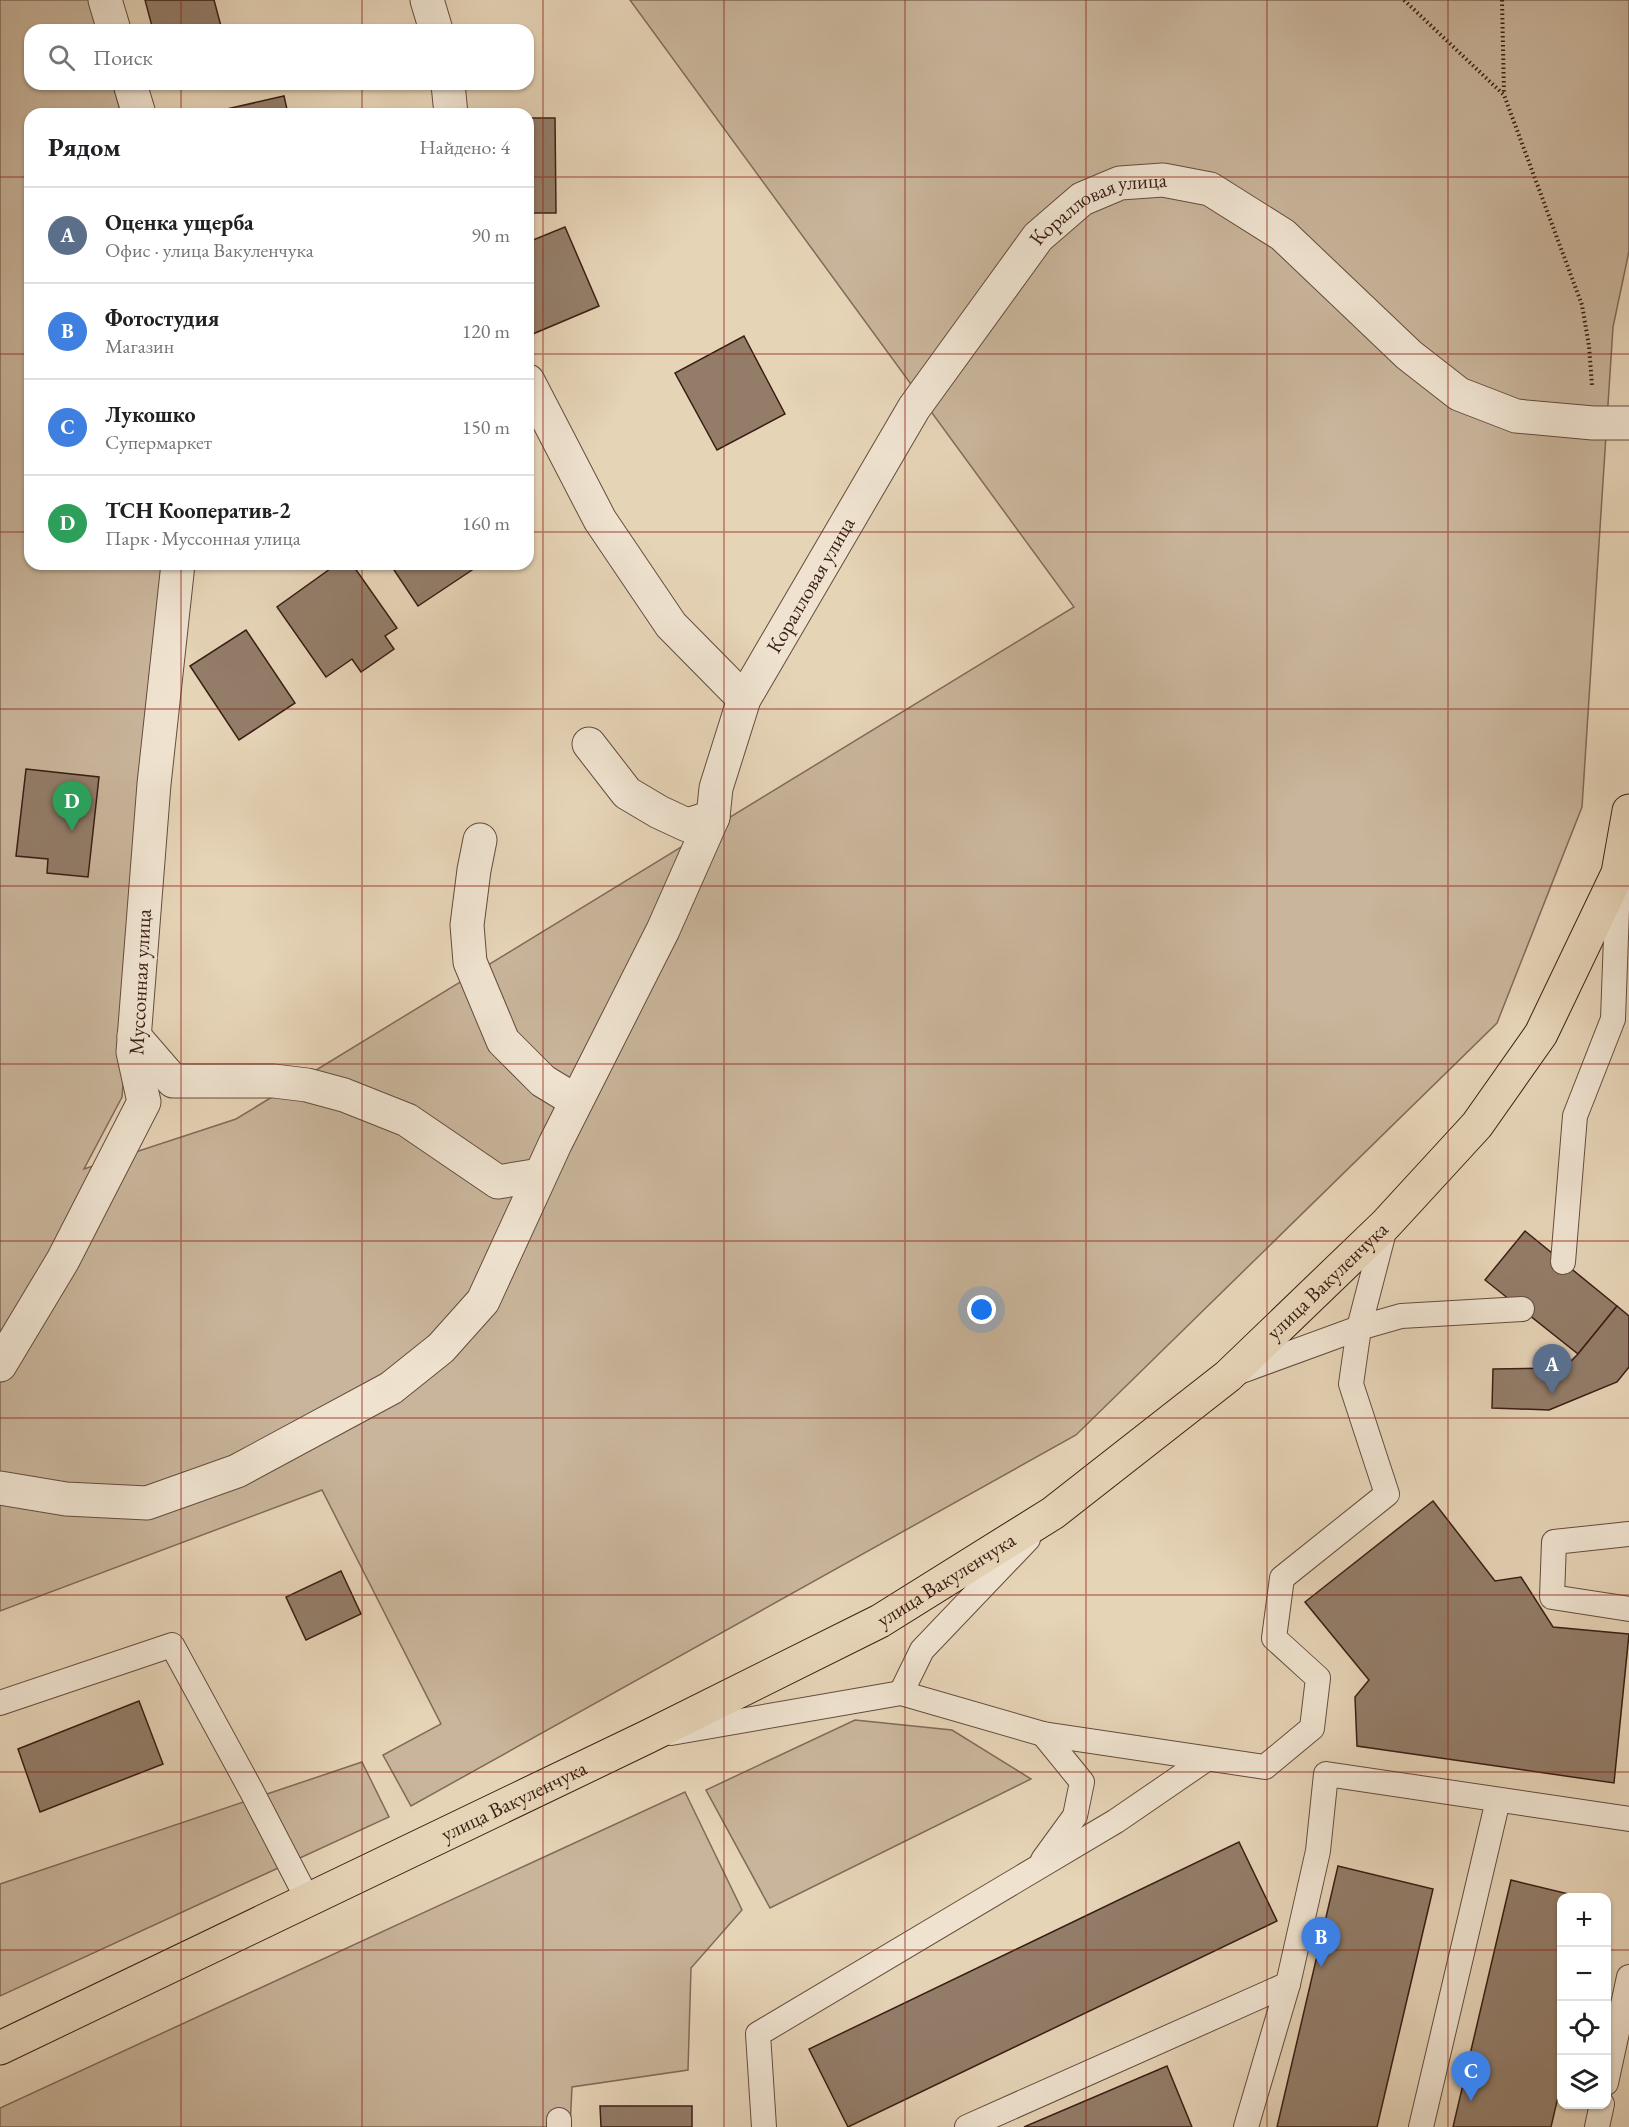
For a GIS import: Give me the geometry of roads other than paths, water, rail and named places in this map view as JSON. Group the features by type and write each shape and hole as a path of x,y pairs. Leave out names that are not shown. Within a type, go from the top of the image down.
{"main road":[{"name":"улица Вакуленчука","path":"0,2049 647,1737 880,1621 1053,1513 1228,1376 1386,1224 1477,1125 1541,1034 1618,873 1629,811"}],"street":[{"path":"105,0 112,24"},
{"path":"427,0 434,24"},
{"path":"132,90 137,108"},
{"path":"449,90 450,108"},
{"name":"Коралловая улица","path":"0,1488 66,1499 147,1503 237,1471 391,1388 441,1348 483,1301 540,1175 663,930 715,802 744,699 914,408 1038,237 1082,199 1120,183 1163,180 1210,189 1283,236 1409,355 1459,394 1515,416 1593,423 1629,423"},
{"path":"534,393 600,520 671,626 744,699"},
{"name":"Муссонная улица","path":"0,1365 63,1260 144,1102 132,1052 153,784 177,570"},
{"path":"589,744 627,793 687,825 715,802"},
{"path":"480,840 467,925 470,962 503,1041 543,1081 576,1101"},
{"path":"134,1036 173,1081 274,1081 307,1085 344,1095 407,1120 498,1182 540,1175"}],"lane":[{"path":"1563,1262 1575,1116 1613,1019 1618,873"},
{"path":"647,1737 901,1693 1043,1734 1205,1760 1265,1767 1312,1728 1318,1678 1274,1638 1282,1578 1387,1494 1351,1384 1359,1328 1386,1224"},
{"path":"1228,1376 1359,1328 1401,1316 1522,1310"},
{"path":"901,1693 922,1650 1053,1513"},
{"path":"1629,1534 1554,1542 1552,1597 1629,1609"},
{"path":"0,1703 172,1645 308,1900"},
{"path":"1037,1868 1075,1816 1082,1782 1043,1734"},
{"path":"764,2127 758,2034 1116,1821 1205,1760"},
{"path":"1246,2127 1288,1984 1318,1851 1326,1774 1629,1819"},
{"path":"1420,2127 1498,1800"},
{"path":"1611,2061 1629,1977"},
{"path":"967,2127 1288,1984"},
{"path":"1597,2127 1601,2109"}],"place":[{"name":"ТСН Кооператив-2","path":"72,831"},
{"name":"Оценка ущерба","path":"1552,1394"},
{"name":"Фотостудия","path":"1321,1967"},
{"name":"Лукошко","path":"1471,2101"}]}
